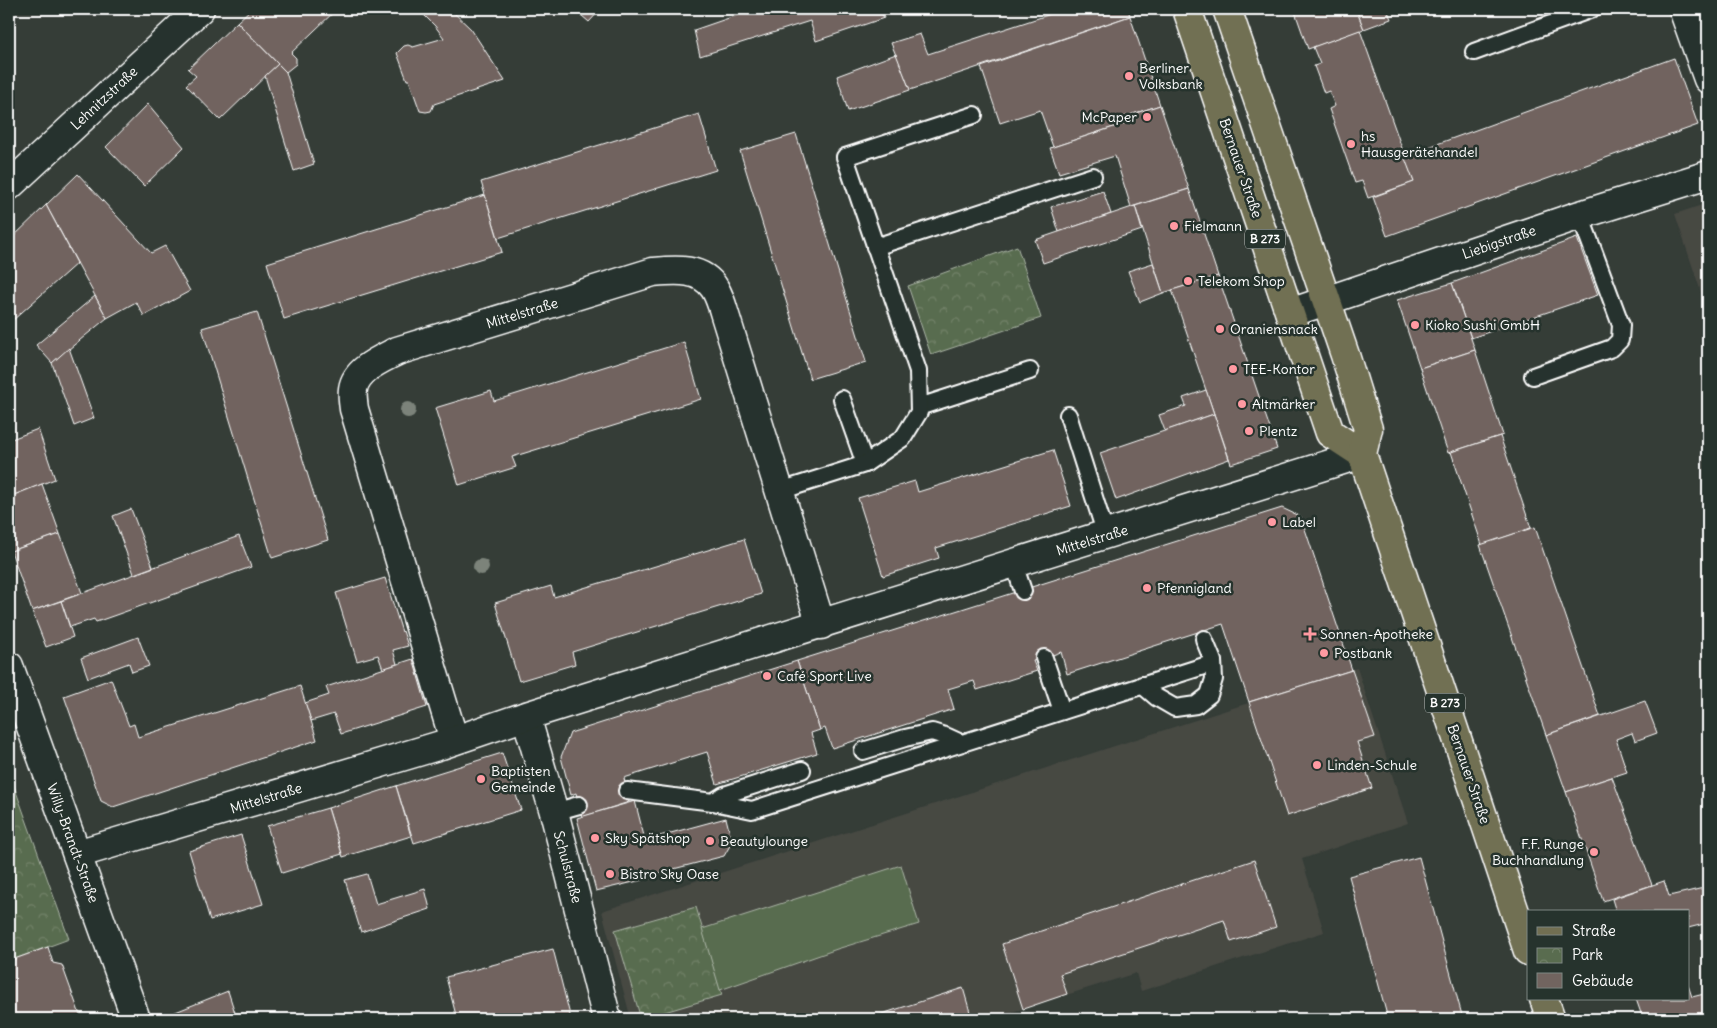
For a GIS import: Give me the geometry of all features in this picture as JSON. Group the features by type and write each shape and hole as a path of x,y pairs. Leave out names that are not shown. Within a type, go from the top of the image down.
{"main road":[{"name":"Bernauer Straße","path":"1187,9 1330,433 1362,454 1527,948"},
{"name":"B 273","path":"1228,9 1327,300 1368,429 1362,454"},
{"path":"1544,1000 1551,1019"}],"street":[{"name":"Lehnitzstraße","path":"9,186 200,9"},
{"path":"1694,18 1708,79"},
{"name":"Liebigstraße","path":"1290,312 1580,215 1708,175"},
{"name":"Mittelstraße","path":"454,740 354,409 353,388 358,375 397,351 653,272 679,270 701,275 715,289 724,312 821,625"},
{"name":"Mittelstraße","path":"77,854 454,740 1362,454"},
{"name":"Willy-Brandt-Straße","path":"9,667 136,1019"},
{"name":"Schulstraße","path":"526,716 566,809 607,1019"}],"lane":[{"path":"1474,52 1592,9"},
{"path":"780,491 865,464 902,438 919,412 918,370 845,157 974,115"},
{"path":"875,247 1093,176"},
{"path":"1533,376 1612,348 1620,340 1621,325 1580,215"},
{"path":"919,406 1030,372"},
{"path":"842,399 865,464"},
{"path":"1068,415 1106,535"},
{"path":"1014,564 1023,591"},
{"path":"1142,685 1156,697 1175,708 1196,705 1209,695 1214,679 1213,661 1204,639"},
{"path":"1044,658 1062,711"},
{"path":"627,791 714,802 752,810 1204,666"},
{"path":"863,751 932,732 961,743"},
{"path":"714,802 724,794 802,770"}],"shaded area":[{"path":"1708,203 1708,313 1675,214"},
{"path":"1357,668 1408,823 1302,859 1324,932 1141,991 1136,973 990,1019 631,1019 602,911"}],"green space":[{"path":"1017,246 1041,318 931,355 908,286"},
{"path":"9,772 69,939 9,961"},
{"path":"901,865 919,924 837,949 720,990 702,929"},
{"path":"696,907 722,995 641,1019 615,930"}],"building":[{"path":"251,9 337,9 291,53 296,58 296,64 286,72 237,22"},
{"path":"418,9 450,9 471,29 505,81 434,104 431,111 420,111 397,53 404,46 413,47 444,38"},
{"path":"574,9 601,9 589,22"},
{"path":"755,9 880,9 884,18 816,41 810,21 700,56 694,30"},
{"path":"1066,9 1128,9 1130,16 910,90 891,43 920,34 928,54"},
{"path":"1294,9 1356,9 1364,29 1308,49"},
{"path":"1356,9 1387,9 1391,19 1364,29"},
{"path":"1130,16 1160,105 1124,117 1126,123 1053,147 1040,110 1000,123 981,67"},
{"path":"237,22 278,64 220,120 186,85 196,76 188,69"},
{"path":"1360,30 1414,182 1368,198 1362,181 1355,183 1329,109 1335,106 1329,91 1324,93 1314,66 1320,64 1313,47"},
{"path":"896,54 910,90 848,111 837,76"},
{"path":"1674,58 1698,125 1387,236 1373,197 1414,182 1404,156"},
{"path":"278,64 286,72 314,164 294,171 265,76"},
{"path":"148,104 184,147 144,186 106,147"},
{"path":"1160,105 1189,189 1131,207 1115,156 1059,173 1050,148 1126,123 1124,117"},
{"path":"699,114 716,170 498,238 481,182"},
{"path":"796,134 866,362 810,379 740,151"},
{"path":"78,174 151,253 165,246 190,291 144,316 136,302 107,318 46,205"},
{"path":"1189,189 1218,276 1163,293 1135,206"},
{"path":"1103,191 1111,214 1059,232 1051,207"},
{"path":"485,195 502,252 284,319 267,263"},
{"path":"46,205 77,263 12,321 9,318 9,241"},
{"path":"1135,206 1142,230 1043,263 1035,240"},
{"path":"1577,238 1598,295 1471,338 1452,283"},
{"path":"1153,263 1163,293 1140,302 1128,271"},
{"path":"1218,276 1277,449 1231,464 1172,290"},
{"path":"1452,283 1475,350 1420,368 1397,300"},
{"path":"95,296 107,318 52,363 36,345"},
{"path":"257,312 328,540 272,558 202,328"},
{"path":"684,342 701,399 512,457 516,467 459,485 435,408 491,391 494,401"},
{"path":"69,348 94,418 74,426 52,363"},
{"path":"1475,350 1503,435 1448,453 1420,368"},
{"path":"1206,390 1214,414 1165,431 1159,415 1186,406 1183,398"},
{"path":"1214,414 1229,459 1116,500 1100,453"},
{"path":"38,429 55,479 9,497 9,440"},
{"path":"1500,436 1531,528 1482,545 1451,452"},
{"path":"1053,450 1071,506 936,548 939,558 883,576 858,498 915,481 918,492"},
{"path":"42,484 60,534 11,551 9,545 9,497"},
{"path":"1282,508 1301,517 1352,670 1249,702 1223,624 1067,674 1061,652 1033,661 1037,671 977,690 974,681 948,689 954,709 832,748 825,728 820,730 797,661"},
{"path":"131,509 153,567 134,574 113,516"},
{"path":"1535,527 1600,716 1546,735 1480,545"},
{"path":"60,534 82,593 32,611 11,551"},
{"path":"239,536 251,567 96,622 94,619 70,627 61,601"},
{"path":"744,539 761,594 572,652 575,664 519,681 495,603 551,586 554,597"},
{"path":"385,578 408,646 393,650 397,664 383,669 378,655 357,661 336,593"},
{"path":"61,601 73,637 46,647 32,611"},
{"path":"138,637 149,666 132,672 129,663 88,678 81,658"},
{"path":"413,659 427,707 341,734 334,714 311,721 305,703 329,695 326,687"},
{"path":"797,661 820,730 811,733 817,753 717,784 707,752 624,778 629,802 582,817 576,793 571,795 561,757 570,733"},
{"name":"Linden-Schule","path":"1352,670 1375,737 1357,742 1372,788 1287,816 1249,702"},
{"path":"111,679 129,726 134,724 138,737 300,686 317,740 113,807 101,801 64,696"},
{"path":"1645,701 1657,733 1635,741 1632,733 1616,739 1627,772 1566,792 1546,735"},
{"path":"502,753 521,810 414,843 396,786"},
{"path":"1612,777 1652,885 1603,901 1566,792"},
{"path":"396,786 411,836 343,857 328,808"},
{"path":"635,801 645,840 726,818 732,842 724,856 654,874 655,877 596,891 577,818"},
{"path":"328,808 342,854 282,873 267,826"},
{"path":"241,835 263,904 210,920 189,851"},
{"path":"1419,857 1463,1019 1388,1019 1349,876"},
{"path":"1254,860 1276,927 1231,942 1224,920 1060,974 1067,994 1023,1009 1002,944"},
{"path":"367,874 376,904 425,889 430,909 361,932 345,880"},
{"path":"1664,881 1669,896 1708,887 1708,923 1690,928 1690,910 1615,910 1612,899"},
{"path":"48,947 53,963 62,965 80,1015 77,1019 13,1019 9,1007 9,961"},
{"path":"553,949 571,1019 457,1019 446,977"},
{"path":"963,988 972,1019 866,1019"},
{"path":"228,991 237,1019 175,1019 173,1013"},
{"path":"1690,991 1692,997 1708,993 1708,1019 1643,1019 1636,1000 1690,1000"}],"place":[{"name":"Berliner Volksbank","path":"1129,76"},
{"name":"McPaper","path":"1147,117"},
{"name":"hs Hausgerätehandel","path":"1351,144"},
{"name":"Fielmann","path":"1174,226"},
{"name":"Telekom Shop","path":"1188,281"},
{"name":"Kioko Sushi GmbH","path":"1415,325"},
{"name":"Oraniensnack","path":"1220,329"},
{"name":"TEE-Kontor","path":"1233,369"},
{"name":"Altmärker","path":"1242,404"},
{"name":"Plentz","path":"1249,431"},
{"name":"Label","path":"1272,522"},
{"name":"Pfennigland","path":"1147,588"},
{"name":"Sonnen-Apotheke","path":"1310,634"},
{"name":"Postbank","path":"1324,653"},
{"name":"Café Sport Live","path":"767,676"},
{"name":"Linden-Schule","path":"1317,765"},
{"name":"Baptisten Gemeinde","path":"481,779"},
{"name":"Sky Spätshop","path":"595,838"},
{"name":"Beautylounge","path":"710,841"},
{"name":"F.F. Runge Buchhandlung","path":"1594,852"},
{"name":"Bistro Sky Oase","path":"610,874"}]}
